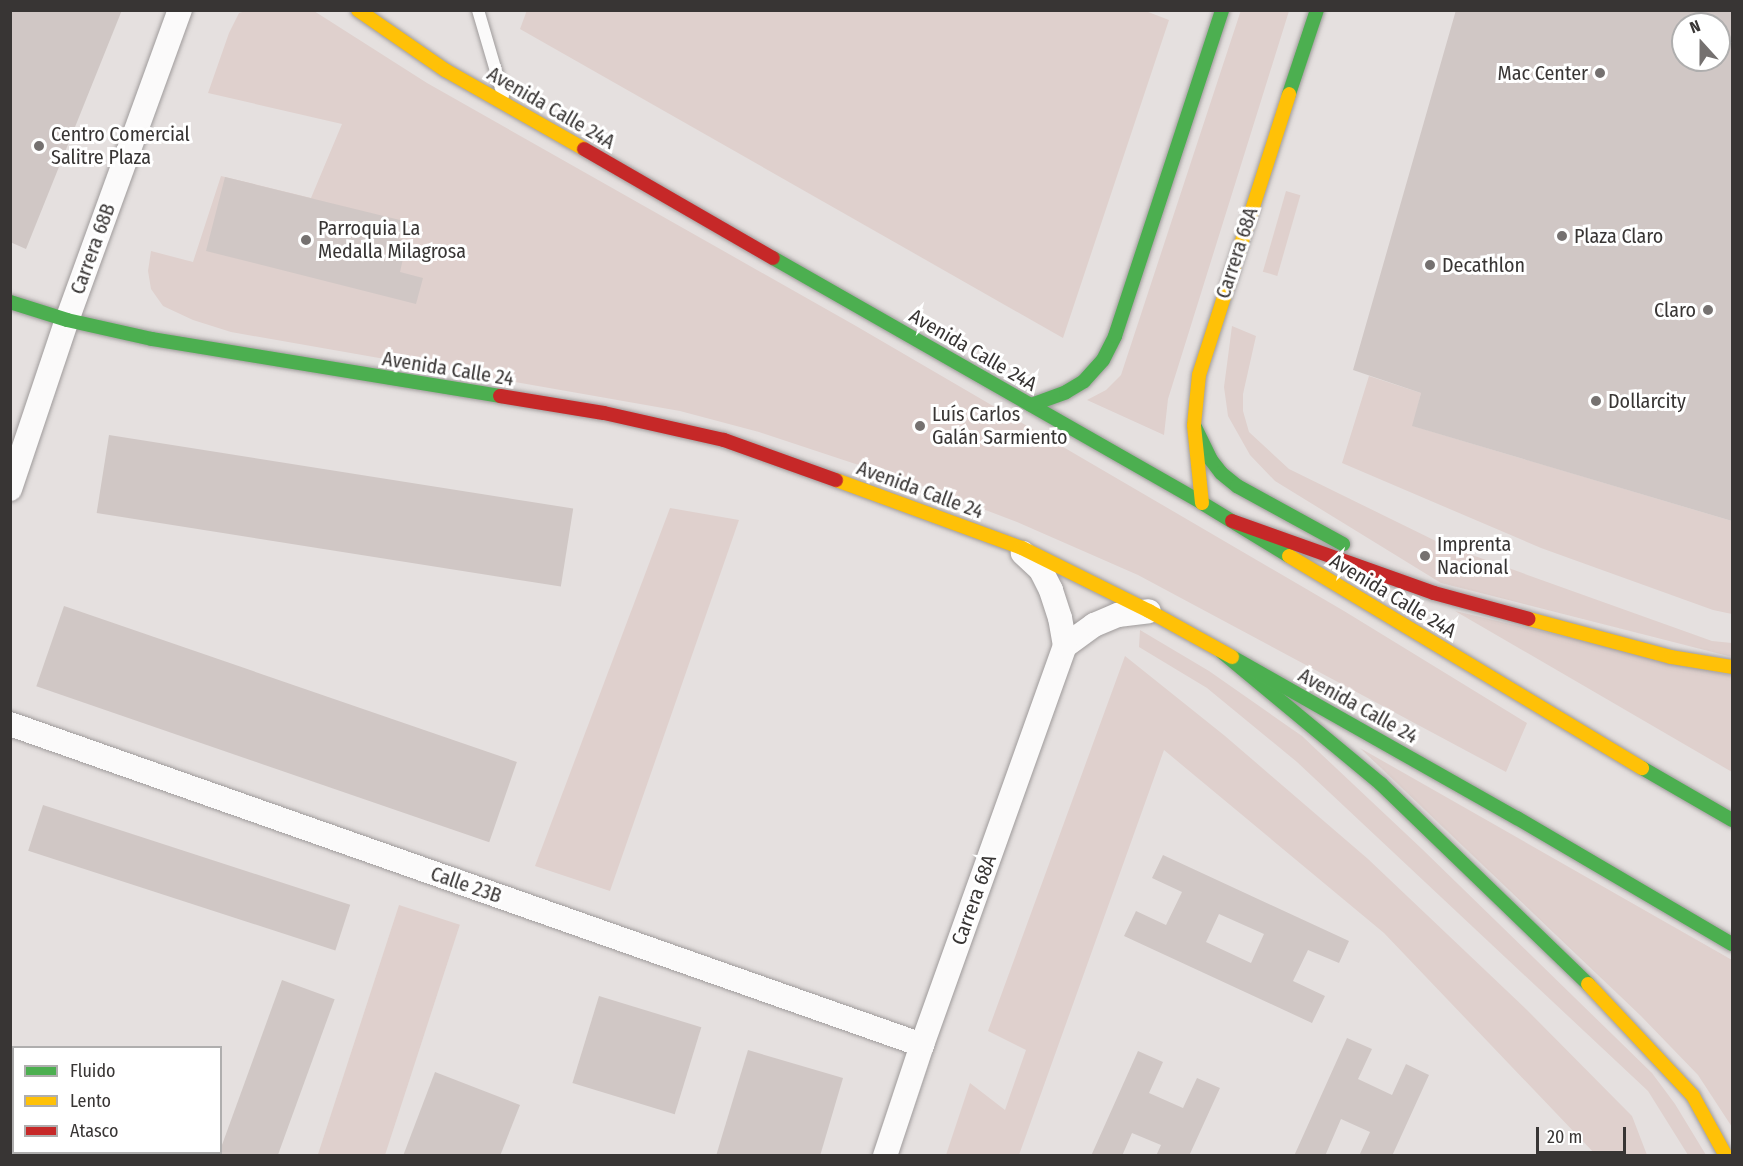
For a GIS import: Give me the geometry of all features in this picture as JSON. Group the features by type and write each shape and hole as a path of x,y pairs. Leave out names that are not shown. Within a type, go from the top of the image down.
{"main road":[{"name":"Avenida Calle 24A","path":"358,10 446,70 1202,503 1568,725 1732,820"},
{"path":"1031,405 1066,392 1084,381 1103,360 1115,336 1222,10"},
{"name":"Carrera 68A","path":"1202,503 1194,425 1199,375 1219,307 1317,10"},
{"name":"Avenida Calle 24","path":"10,302 67,320 152,339 604,413 724,440 955,522 1015,546 1149,611 1517,818 1732,944"},
{"path":"1194,425 1211,460 1237,486 1434,593"},
{"path":"1232,521 1434,593 1671,657 1732,668"},
{"path":"1222,652 1380,784 1582,978 1685,1086 1707,1117 1726,1155"}],"street":[{"name":"Carrera 68B","path":"10,489 67,320 180,10"},
{"path":"1015,546 1041,570 1051,590 1060,618 1065,646 1094,625 1118,615 1149,611"},
{"name":"Carrera 68A","path":"885,1155 1065,646"},
{"name":"Calle 23B","path":"10,724 922,1045"}],"lane":[{"path":"478,10 506,105"}],"shaded area":[{"path":"249,10 314,11 427,83 856,326 1344,611 1527,723 1506,772 1138,575 1017,522 925,487 759,432 680,411 231,332 193,320 163,306 151,289 148,271 151,251 193,262 221,176 311,198 342,124 208,93 229,33 239,13"},
{"path":"527,10 1143,10 1169,20 1063,338 520,29"},
{"path":"1241,10 1289,11 1168,399 1164,435 1087,400 1106,390 1121,375"},
{"path":"1286,191 1300,195 1277,276 1263,272"},
{"path":"1232,326 1256,336 1243,394 1243,411 1249,432 1289,469 1444,545 1712,641 1732,643 1732,657 1441,583 1275,481 1250,455 1228,416 1224,387"},
{"path":"1369,376 1421,393 1413,426 1732,521 1732,614 1713,610 1541,548 1342,463"},
{"path":"670,508 739,520 610,891 535,866"},
{"path":"1455,611 1732,676 1732,772"},
{"path":"1140,630 1209,671 1302,736 1422,849 1652,1073 1675,1104 1706,1155 1688,1155 1648,1091 1297,762 1207,688 1139,647"},
{"path":"1125,656 1225,736 1368,859 1527,1010 1632,1116 1647,1155 1596,1155 1384,933 1164,750 1019,1155 946,1155 970,1083 1005,1110 1026,1050 988,1031"},
{"path":"1360,748 1732,960 1732,1127 1698,1075 1641,1016"},
{"path":"399,905 460,925 385,1156 317,1156"}],"building":[{"name":"Centro Comercial Salitre Plaza","path":"10,10 122,10 26,249 10,242"},
{"name":"Plaza Claro","path":"1456,10 1732,10 1732,521 1412,426 1421,393 1353,370"},
{"name":"Parroquia La Medalla Milagrosa","path":"225,177 404,221 399,239 407,241 400,272 423,278 416,304 206,251"},
{"path":"109,435 573,509 561,587 97,513"},
{"path":"64,606 517,762 489,842 36,686"},
{"path":"43,805 350,905 335,950 28,851"},
{"path":"1163,855 1349,941 1339,963 1308,950 1293,981 1325,996 1312,1023 1124,936 1136,911 1166,925 1182,892 1152,878","holes":["1219,914 1264,934 1251,963 1206,942"]},
{"path":"282,980 335,999 278,1156 218,1156 222,1154 222,1145"},
{"path":"599,996 701,1027 675,1114 572,1083"},
{"path":"1347,1038 1372,1049 1358,1079 1392,1095 1406,1064 1429,1075 1392,1156 1359,1156 1370,1132 1341,1119 1325,1156 1294,1156"},
{"path":"748,1050 843,1078 820,1156 716,1156"},
{"path":"1138,1051 1163,1062 1149,1093 1183,1108 1197,1078 1220,1088 1189,1156 1156,1156 1161,1145 1132,1133 1122,1156 1091,1156"},
{"path":"10,1072 12,1072 12,1081 10,1089"},
{"path":"435,1072 520,1105 500,1156 403,1156"},
{"path":"88,1154 192,1154 192,1156 88,1156"}],"traffic: fast":[{"path":"1031,405 1066,392 1084,381 1103,360 1115,336 1222,10"},
{"path":"1289,94 1317,10"},
{"path":"773,258 1202,503 1289,556"},
{"path":"10,302 67,320 152,339 500,396"},
{"path":"1194,425 1211,460 1221,473 1237,486 1343,544"},
{"path":"1222,652 1381,784 1588,984"},
{"path":"1232,657 1517,818 1732,944"},
{"path":"1642,768 1732,820"}],"traffic: slow":[{"path":"358,10 445,70 584,149"},
{"path":"1202,503 1194,425 1199,375 1289,94"},
{"path":"836,480 1022,548 1149,611 1232,657"},
{"path":"1289,556 1642,768"},
{"path":"1529,619 1671,657 1732,667"},
{"path":"1588,984 1693,1096 1726,1156"}],"traffic: jam":[{"path":"584,149 773,258"},
{"path":"500,396 604,413 724,440 836,480"},
{"path":"1232,521 1434,593 1529,619"}],"place":[{"name":"Mac Center","path":"1600,73"},
{"name":"Centro Comercial Salitre Plaza","path":"39,146"},
{"name":"Plaza Claro","path":"1562,236"},
{"name":"Parroquia La Medalla Milagrosa","path":"306,240"},
{"name":"Decathlon","path":"1430,265"},
{"name":"Claro","path":"1708,310"},
{"name":"Dollarcity","path":"1596,401"},
{"name":"Luís Carlos Galán Sarmiento","path":"920,426"},
{"name":"Imprenta Nacional","path":"1425,556"}]}
